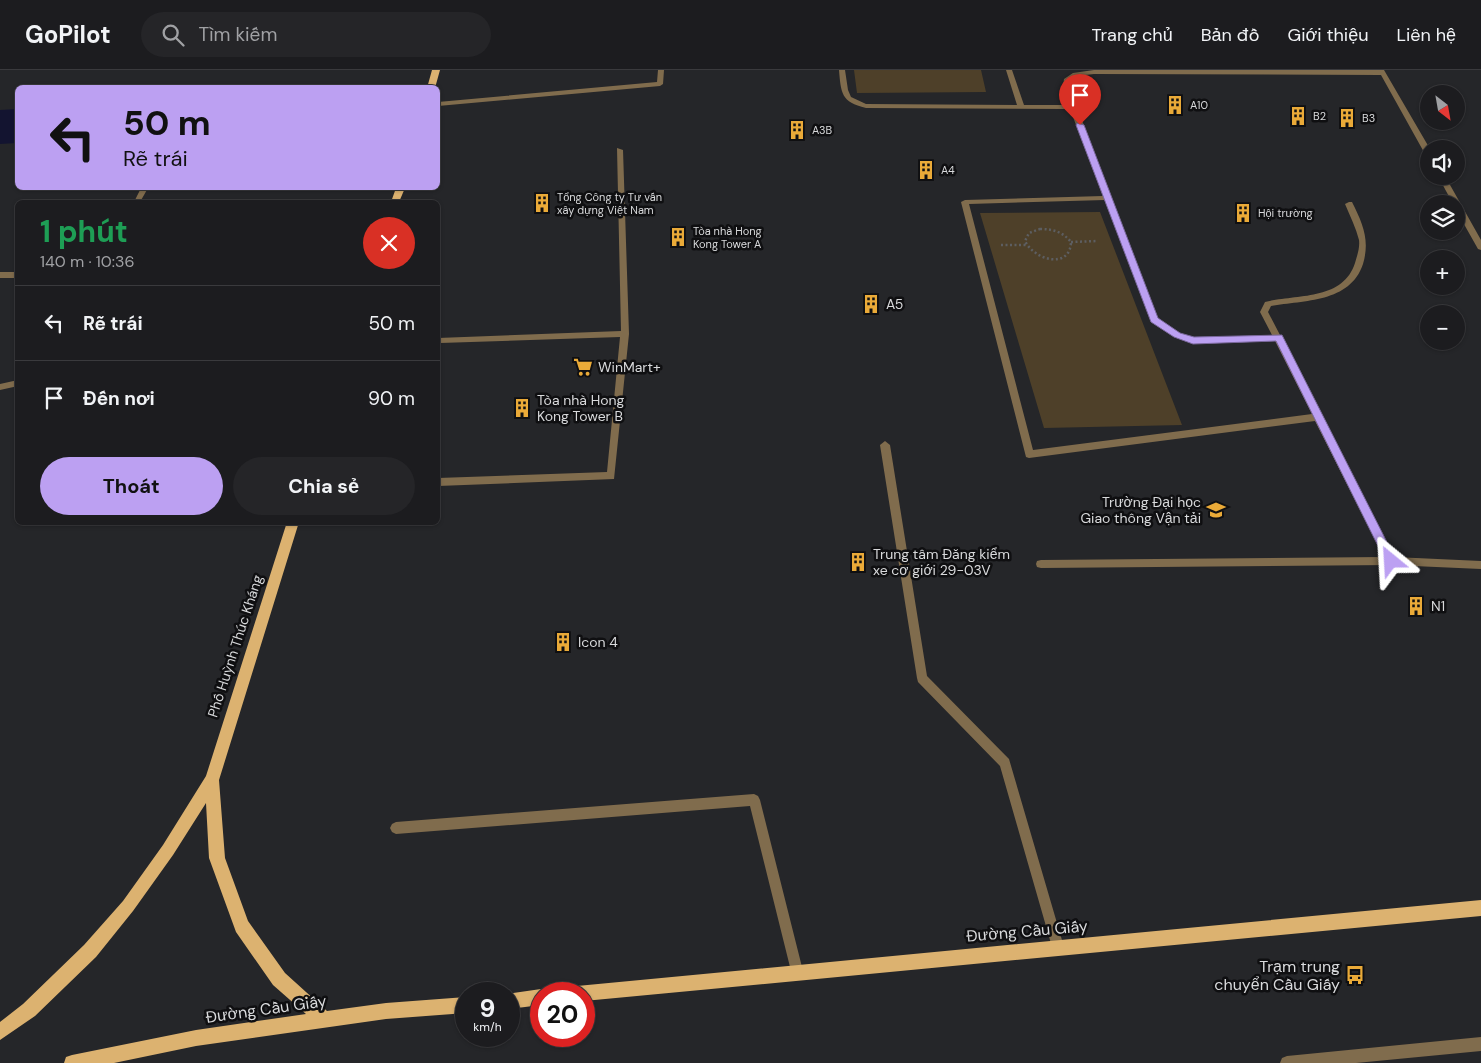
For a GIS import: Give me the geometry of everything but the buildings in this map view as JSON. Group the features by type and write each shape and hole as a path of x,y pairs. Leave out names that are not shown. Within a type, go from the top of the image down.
{"main road":[{"path":"432,85 436,70"},
{"name":"Phố Huỳnh Thúc Kháng","path":"0,1032 29,1010 90,951 128,906 168,850 212,780 292,525"},
{"name":"Phố Huỳnh Thúc Kháng","path":"212,780 216,858 242,926 279,979 325,1020"},
{"name":"Đường Cầu Giấy","path":"595,992 1058,946 1481,908"},
{"name":"Đường Cầu Giấy","path":"72,1063 196,1038 386,1011 455,1006"}],"lane":[{"path":"440,104 660,84 661,70"},
{"path":"842,70 846,96 854,104 866,106 1073,107"},
{"path":"1009,70 1021,106"},
{"path":"1278,338 1193,341 1177,335 1154,320 1106,198 1073,107 1066,86 1067,79 1075,74 1094,72 1382,71 1421,140"},
{"path":"440,482 611,476 625,334 619,150"},
{"path":"1446,185 1481,247"},
{"path":"1106,198 965,202 1029,454 1319,417"},
{"path":"1349,204 1363,244 1359,270 1343,288 1317,297 1284,300 1268,304 1264,312 1391,561"},
{"path":"0,275 15,274"},
{"path":"440,342 625,334"},
{"path":"0,387 15,384"},
{"path":"884,445 922,678 1005,763 1058,946"},
{"path":"1041,564 1391,561 1481,565"},
{"path":"396,828 754,800 797,971"},
{"path":"1287,1063 1481,1044"}],"path":[{"path":"1047,229 1062,233 1071,242 1072,247 1067,255 1047,259 1028,250 1025,241 1034,230 1047,229"}],"shaded area":[{"path":"854,70 981,70 986,92 857,93"},
{"path":"15,109 15,143 0,144 0,110"},
{"path":"1100,212 1182,425 1044,428 980,213"}],"place":[{"name":"A10","path":"1175,105"},
{"name":"B2","path":"1298,116"},
{"name":"B3","path":"1347,118"},
{"name":"A3B","path":"797,130"},
{"name":"A4","path":"926,170"},
{"name":"Tổng Công ty Tư vấn xây dựng Việt Nam","path":"542,203"},
{"name":"Hội trường","path":"1243,213"},
{"name":"Tòa nhà Hong Kong Tower A","path":"678,237"},
{"name":"A5","path":"871,304"},
{"name":"WinMart+","path":"583,367"},
{"name":"Tòa nhà Hong Kong Tower B","path":"522,408"},
{"name":"Trường Đại học Giao thông Vận tải","path":"1216,510"},
{"name":"Trung tâm Đăng kiểm xe cơ giới 29-03V","path":"858,562"},
{"name":"N1","path":"1416,606"},
{"name":"Icon 4","path":"563,642"},
{"name":"Trạm trung chuyển Cầu Giấy","path":"1355,975"}],"route":[{"path":"1080,125 1106,198 1154,320 1177,335 1193,341 1278,338 1391,561"}]}
